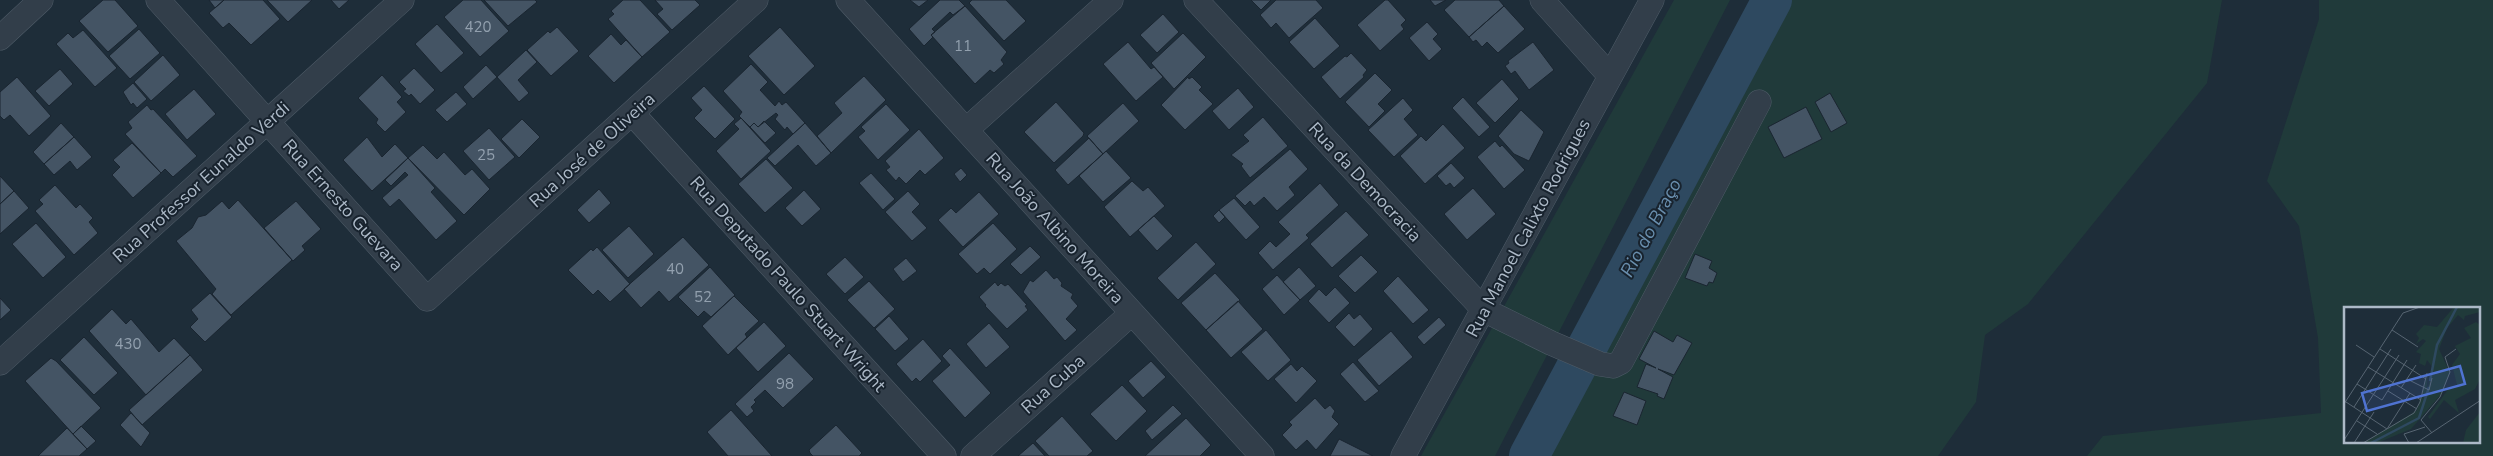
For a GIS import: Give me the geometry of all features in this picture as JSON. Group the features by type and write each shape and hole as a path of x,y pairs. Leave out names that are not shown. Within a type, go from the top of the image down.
{"street":[{"path":"0,38 41,0"},
{"name":"Rua Ernesto Guevara","path":"158,0 428,299"},
{"name":"Rua Professor Eunaldo Verdi","path":"0,363 402,0"},
{"name":"Rua José de Oliveira","path":"428,299 756,0"},
{"name":"Rua João Albino Moreira","path":"848,0 1262,456"},
{"path":"966,130 1110,0"},
{"name":"Rua da Democracia","path":"1196,0 1484,310 1550,343 1600,364 1613,366 1621,362 1759,102"},
{"path":"1542,0 1610,76"},
{"name":"Rua Manoel Calixto Rodrigues","path":"1403,456 1652,0"},
{"name":"Rua Deputado Paulo Stuart Wright","path":"632,112 944,456"},
{"name":"Rua Cuba","path":"973,456 1132,313"}],"green space":[{"path":"1674,0 1730,0 1495,456 1421,456"},
{"path":"1758,0 2222,0 2207,83 2028,304 1985,335 1976,402 1938,456 1516,456"},
{"path":"2319,0 2493,0 2493,456 2087,456 2103,436 2321,413 2318,338 2299,226 2267,181 2319,19"}],"building":[{"path":"103,0 115,0 138,26 108,52 79,21"},
{"path":"209,0 224,0 215,8"},
{"path":"224,0 263,0 280,19 251,45 229,23 223,28 209,13"},
{"path":"267,0 312,0 288,22"},
{"path":"331,0 349,0 339,9"},
{"path":"463,0 481,0 509,31 480,57 444,17"},
{"path":"484,0 535,0 537,2 508,26"},
{"path":"623,0 640,0 670,32 642,57 608,19 614,14 611,11"},
{"path":"655,0 695,0 700,5 672,30 657,14 663,9"},
{"path":"910,0 928,0 919,7"},
{"path":"940,0 959,0 965,6 953,15 950,12 932,29 935,32 931,35 933,37 924,46 909,29"},
{"path":"972,0 1006,0 1026,21 1004,41 969,3"},
{"path":"1251,0 1271,0 1261,10"},
{"path":"1276,0 1316,0 1323,8 1289,38 1276,23 1271,28 1260,15"},
{"path":"1385,0 1388,0 1406,20 1401,25 1404,29 1380,51 1357,25"},
{"path":"1430,0 1446,0 1435,6"},
{"path":"1455,0 1499,0 1504,6 1469,37 1444,10"},
{"path":"965,6 1007,52 1001,60 1004,64 994,73 990,70 975,84 931,35"},
{"path":"1504,6 1525,29 1498,53 1487,42 1482,47 1476,40 1473,42 1469,37"},
{"path":"1163,14 1179,32 1157,53 1140,35"},
{"path":"1315,18 1340,46 1314,69 1289,42"},
{"path":"1427,22 1438,34 1433,39 1442,49 1429,61 1409,38"},
{"path":"437,24 464,53 441,73 415,44"},
{"path":"557,27 579,51 551,76 527,50 548,31 550,33"},
{"path":"780,27 815,66 784,95 748,56"},
{"path":"139,29 160,53 130,79 109,56"},
{"path":"83,30 117,68 95,87 56,44 68,33 73,38"},
{"path":"1183,33 1206,57 1174,89 1151,63"},
{"path":"611,34 621,45 626,40 642,57 614,83 588,56"},
{"path":"1128,42 1151,69 1154,67 1163,77 1136,101 1103,64"},
{"path":"1533,42 1554,70 1529,90 1515,71 1511,74 1505,66 1509,63 1508,61"},
{"path":"526,50 537,62 518,80 529,93 519,102 497,77"},
{"path":"1351,53 1367,70 1363,75 1364,77 1340,99 1321,77"},
{"path":"163,55 180,75 151,101 134,82"},
{"path":"751,64 768,82 760,90 775,106 779,101 782,105 786,102 805,123 793,134 787,127 785,130 775,119 778,115 776,113 758,127 754,123 750,127 739,116 742,112 723,91"},
{"path":"486,65 497,77 473,99 463,87"},
{"path":"414,68 435,90 420,104 411,94 409,96 403,91 406,89 399,82"},
{"path":"60,69 73,84 49,106 35,91"},
{"path":"1375,73 1392,90 1378,104 1385,111 1369,127 1345,102"},
{"path":"382,75 402,97 397,102 406,112 385,132 376,123 378,119 358,98"},
{"path":"864,76 886,100 831,153 817,136 842,113 834,103"},
{"path":"17,77 51,116 29,136 10,115 4,120 0,116 0,92"},
{"path":"1188,77 1189,79 1192,77 1202,87 1199,90 1213,104 1185,130 1161,105"},
{"path":"1502,79 1519,99 1495,123 1476,103"},
{"path":"133,83 147,99 137,108 133,103 131,105 123,92"},
{"path":"704,86 735,119 715,139 694,118 702,110 691,98"},
{"path":"1238,88 1254,107 1229,130 1212,111"},
{"path":"194,89 216,114 187,140 165,114"},
{"path":"456,92 467,104 447,122 435,110"},
{"path":"1830,93 1847,123 1831,132 1815,102"},
{"path":"1463,97 1490,127 1479,137 1452,108"},
{"path":"1403,98 1413,110 1404,119 1418,135 1394,157 1368,130"},
{"path":"1056,102 1084,133 1054,163 1024,132"},
{"path":"1123,103 1139,121 1103,154 1087,136"},
{"path":"886,104 910,130 878,160 858,137 865,131 861,127"},
{"path":"147,105 197,156 173,177 165,169 161,173 125,134 132,128 128,122"},
{"path":"1806,107 1822,139 1784,158 1768,127"},
{"path":"1521,110 1544,132 1529,161 1514,154 1498,136"},
{"path":"1263,117 1288,146 1250,178 1241,166 1243,164 1231,155 1249,141 1243,135"},
{"path":"741,118 771,151 741,179 716,151 739,129 734,124"},
{"path":"522,119 540,137 519,158 501,139"},
{"path":"764,121 776,133 765,143 750,127 754,123 758,127"},
{"path":"61,123 74,137 44,164 33,152"},
{"path":"805,123 831,153 816,166 798,145 775,166 767,158"},
{"path":"1443,124 1465,148 1425,184 1400,156 1421,136 1426,141"},
{"path":"489,128 515,157 489,180 463,151"},
{"path":"919,129 944,158 925,175 920,170 906,184 899,177 896,181 886,170 890,167 885,161"},
{"path":"74,137 92,157 77,170 70,161 54,175 44,164"},
{"path":"367,137 382,157 395,144 408,158 372,191 343,160"},
{"path":"1089,138 1103,154 1068,185 1055,170"},
{"path":"1495,141 1500,147 1502,145 1525,170 1504,189 1477,157"},
{"path":"132,143 161,173 133,198 112,175 120,167 113,160"},
{"path":"423,145 437,159 444,152 465,175 472,169 490,189 464,215 408,158"},
{"path":"1290,149 1308,169 1289,187 1295,195 1277,211 1264,197 1254,206 1250,201 1245,206 1235,196"},
{"path":"1106,151 1131,178 1103,202 1079,176"},
{"path":"408,158 435,188 431,192 457,221 436,240 399,199 390,207 382,198 408,175 405,172 391,186 385,180"},
{"path":"766,159 793,188 765,213 738,184"},
{"path":"1451,163 1465,178 1454,188 1450,183 1446,186 1437,176"},
{"path":"961,168 967,175 960,182 954,174"},
{"path":"871,173 895,199 883,210 859,183"},
{"path":"0,176 14,191 0,204"},
{"path":"1132,181 1143,191 1148,187 1165,206 1130,237 1104,207"},
{"path":"1320,183 1339,205 1306,235 1309,238 1273,270 1258,253 1270,241 1276,247 1290,234 1278,222"},
{"path":"55,185 76,208 80,204 93,218 89,222 98,233 74,255 35,211 43,204 39,200"},
{"path":"1473,188 1496,214 1467,240 1444,214"},
{"path":"599,189 611,203 589,223 577,210"},
{"path":"804,190 821,209 802,226 785,208"},
{"path":"14,191 29,208 0,234 0,204"},
{"path":"908,191 920,204 912,212 927,228 912,241 885,212"},
{"path":"979,192 999,214 963,247 938,220 951,208 956,213"},
{"path":"1234,198 1260,227 1246,240 1219,210"},
{"path":"238,200 292,260 231,315 212,294 216,289 176,241 192,228 198,217 206,215 222,201 229,209"},
{"path":"296,201 321,229 302,246 305,250 293,261 264,228"},
{"path":"1219,210 1225,217 1219,223 1213,216"},
{"path":"1346,211 1369,235 1332,268 1310,244"},
{"path":"1154,216 1173,236 1157,251 1138,230"},
{"path":"36,223 66,257 43,278 12,244"},
{"path":"993,223 1017,249 990,274 984,268 977,274 958,254"},
{"path":"629,226 654,254 628,278 602,250"},
{"path":"683,237 709,265 669,302 659,291 641,308 624,289"},
{"path":"1196,242 1216,264 1178,300 1157,278"},
{"path":"1030,246 1041,257 1021,275 1010,264"},
{"path":"597,247 630,284 610,302 598,290 593,295 568,270 591,249 593,251"},
{"path":"1695,254 1712,261 1709,268 1717,273 1713,283 1709,282 1707,286 1685,278"},
{"path":"1361,255 1378,272 1355,293 1338,276"},
{"path":"845,257 864,277 845,294 826,274"},
{"path":"906,258 917,271 903,282 893,269"},
{"path":"710,267 735,295 711,317 704,311 698,317 678,297"},
{"path":"1299,267 1316,286 1300,300 1283,282"},
{"path":"1046,270 1054,279 1057,277 1062,283 1061,286 1073,294 1071,298 1078,306 1066,319 1077,330 1065,341 1023,292 1030,280 1033,282"},
{"path":"1215,273 1240,300 1206,330 1181,303"},
{"path":"1277,275 1300,300 1284,315 1262,289"},
{"path":"1398,276 1429,310 1413,324 1383,291"},
{"path":"869,281 895,309 874,328 847,300"},
{"path":"995,282 998,286 1001,283 1005,286 1008,284 1027,305 1025,306 1028,310 1007,329 979,297"},
{"path":"1335,287 1350,303 1329,323 1308,301 1319,289 1326,296"},
{"path":"210,293 232,317 205,342 190,327 198,319 191,310"},
{"path":"734,296 759,321 745,334 747,337 728,355 702,326"},
{"path":"0,298 11,310 0,320"},
{"path":"1238,301 1263,329 1231,358 1206,330"},
{"path":"112,309 126,324 131,319 159,352 174,338 190,355 146,395 89,331"},
{"path":"1349,313 1354,319 1360,314 1373,329 1354,347 1335,327"},
{"path":"889,316 909,339 895,351 875,329"},
{"path":"1439,317 1446,325 1424,345 1417,337"},
{"path":"764,322 786,346 758,372 736,348"},
{"path":"989,323 1010,347 986,368 966,344"},
{"path":"1266,330 1291,360 1268,381 1241,352"},
{"path":"1391,331 1413,357 1379,386 1357,360"},
{"path":"1654,331 1673,342 1677,335 1692,343 1674,375 1658,369 1673,377 1664,399 1657,396 1658,394 1637,387 1646,364 1656,368 1639,359"},
{"path":"84,337 118,373 94,395 60,360"},
{"path":"923,339 942,361 920,382 916,378 912,382 896,364"},
{"path":"950,348 991,393 965,418 932,381 950,365 942,356"},
{"path":"789,353 814,379 783,408 765,390 754,400 756,402 751,407 754,411 747,417 735,404"},
{"path":"190,355 203,370 142,425 129,410"},
{"path":"51,358 101,408 73,434 25,381"},
{"path":"1151,361 1166,377 1143,398 1128,381"},
{"path":"1353,362 1379,391 1365,402 1340,374"},
{"path":"1291,364 1297,371 1302,366 1317,381 1296,403 1274,379"},
{"path":"1122,385 1147,411 1116,441 1090,414"},
{"path":"1624,392 1646,401 1637,425 1613,416"},
{"path":"1315,398 1325,409 1330,405 1335,411 1332,417 1339,424 1316,450 1307,440 1296,450 1282,435 1292,425 1289,422"},
{"path":"1173,405 1182,414 1152,440 1145,431"},
{"path":"731,410 772,456 728,456 707,432"},
{"path":"131,413 150,433 141,447 120,425"},
{"path":"1062,416 1093,451 1087,456 1049,456 1035,441"},
{"path":"1186,418 1211,445 1200,456 1145,456"},
{"path":"836,425 862,453 859,456 813,456 809,450"},
{"path":"81,426 96,441 87,449 73,434"},
{"path":"67,428 87,449 79,456 38,456"},
{"path":"1339,439 1373,456 1330,456"},
{"path":"1033,443 1045,456 1018,456"}],"waterway":[{"name":"Rio do Braço","path":"1529,456 1772,0"}]}
